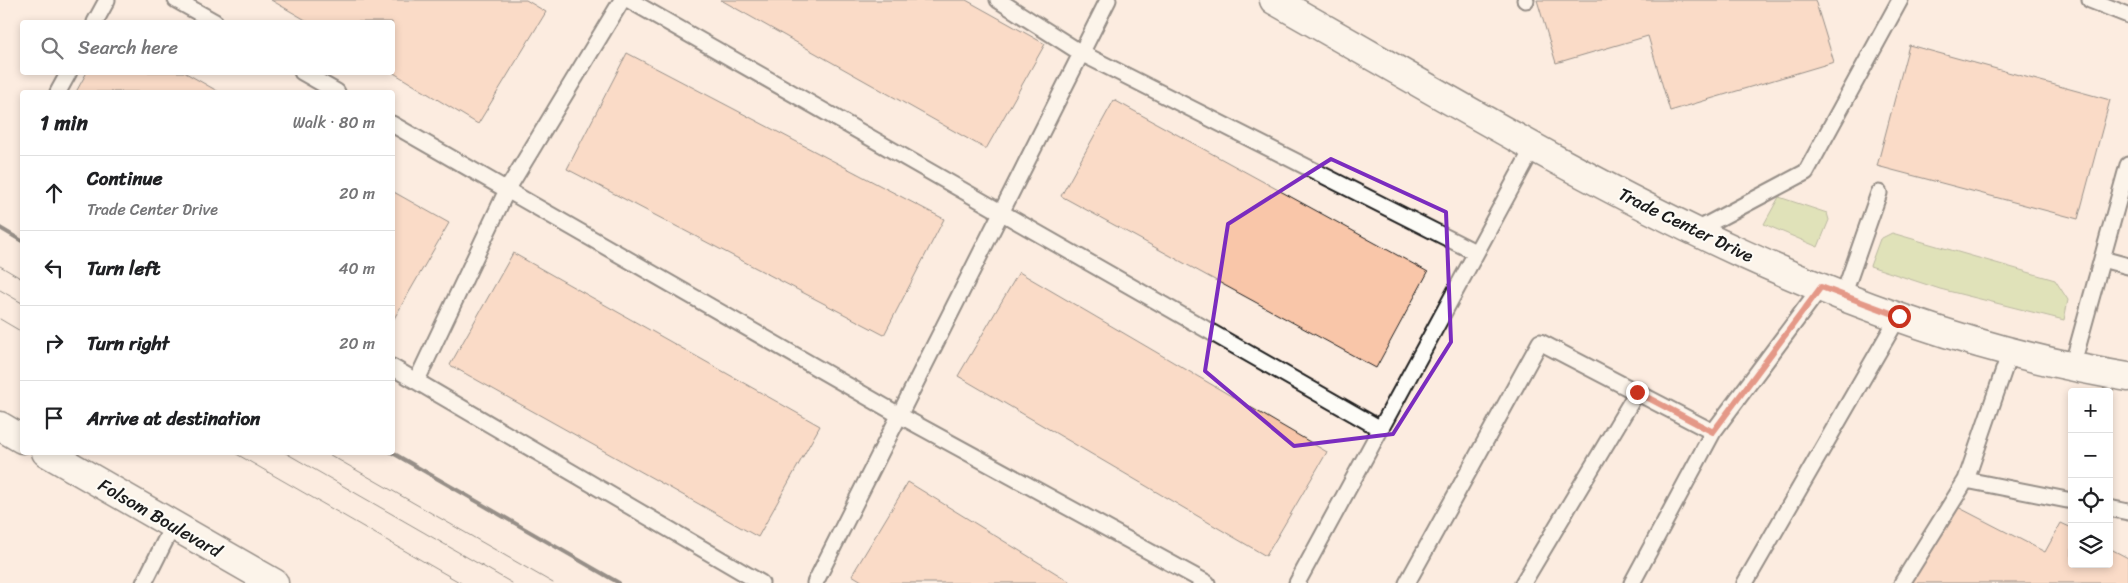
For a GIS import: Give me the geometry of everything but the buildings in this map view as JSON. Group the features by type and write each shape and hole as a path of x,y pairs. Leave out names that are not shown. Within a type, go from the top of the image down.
{"street":[{"name":"Trade Center Drive","path":"1283,2 1620,195 1695,231 1832,291 1969,341 2072,367 2128,377"},
{"path":"0,426 20,438"},
{"name":"Folsom Boulevard","path":"51,455 274,583"}],"lane":[{"path":"96,20 107,0"},
{"path":"176,0 211,20"},
{"path":"417,380 507,190 622,0"},
{"path":"629,0 1002,211 1379,428"},
{"path":"998,0 1081,53 1475,252"},
{"path":"815,583 1108,0"},
{"path":"1695,231 1806,172 1900,0"},
{"path":"2090,0 2128,15"},
{"path":"59,90 67,75"},
{"path":"307,75 334,90"},
{"path":"395,126 899,415 1207,583"},
{"path":"1296,583 1534,146"},
{"path":"2072,367 2128,165"},
{"path":"1632,583 1713,432 1832,291 1879,193"},
{"path":"2102,259 2128,266"},
{"path":"1745,583 1899,316"},
{"path":"1407,583 1540,342 1713,432"},
{"path":"1902,583 1966,480 2010,352"},
{"path":"395,368 762,583"},
{"path":"1523,583 1637,392"},
{"path":"1966,480 2068,500"},
{"path":"2113,509 2128,512"},
{"path":"144,583 173,526"}],"highlighted area":[{"path":"1331,159 1446,212 1451,342 1393,434 1294,446 1205,371 1228,224"}],"green space":[{"path":"1779,197 1827,213 1829,220 1818,247 1764,224"},
{"path":"1892,233 2055,280 2068,300 2064,320 1940,289 1870,266 1880,239"}],"tram line":[{"path":"0,266 20,278"},
{"path":"0,290 20,302"},
{"path":"0,319 20,331"},
{"path":"238,455 461,583"},
{"path":"289,455 512,583"},
{"path":"330,455 553,583"}],"railway":[{"path":"0,228 20,240"},
{"path":"395,454 619,583"}],"route":[{"path":"1637,392 1713,432 1821,287 1899,316"}]}
